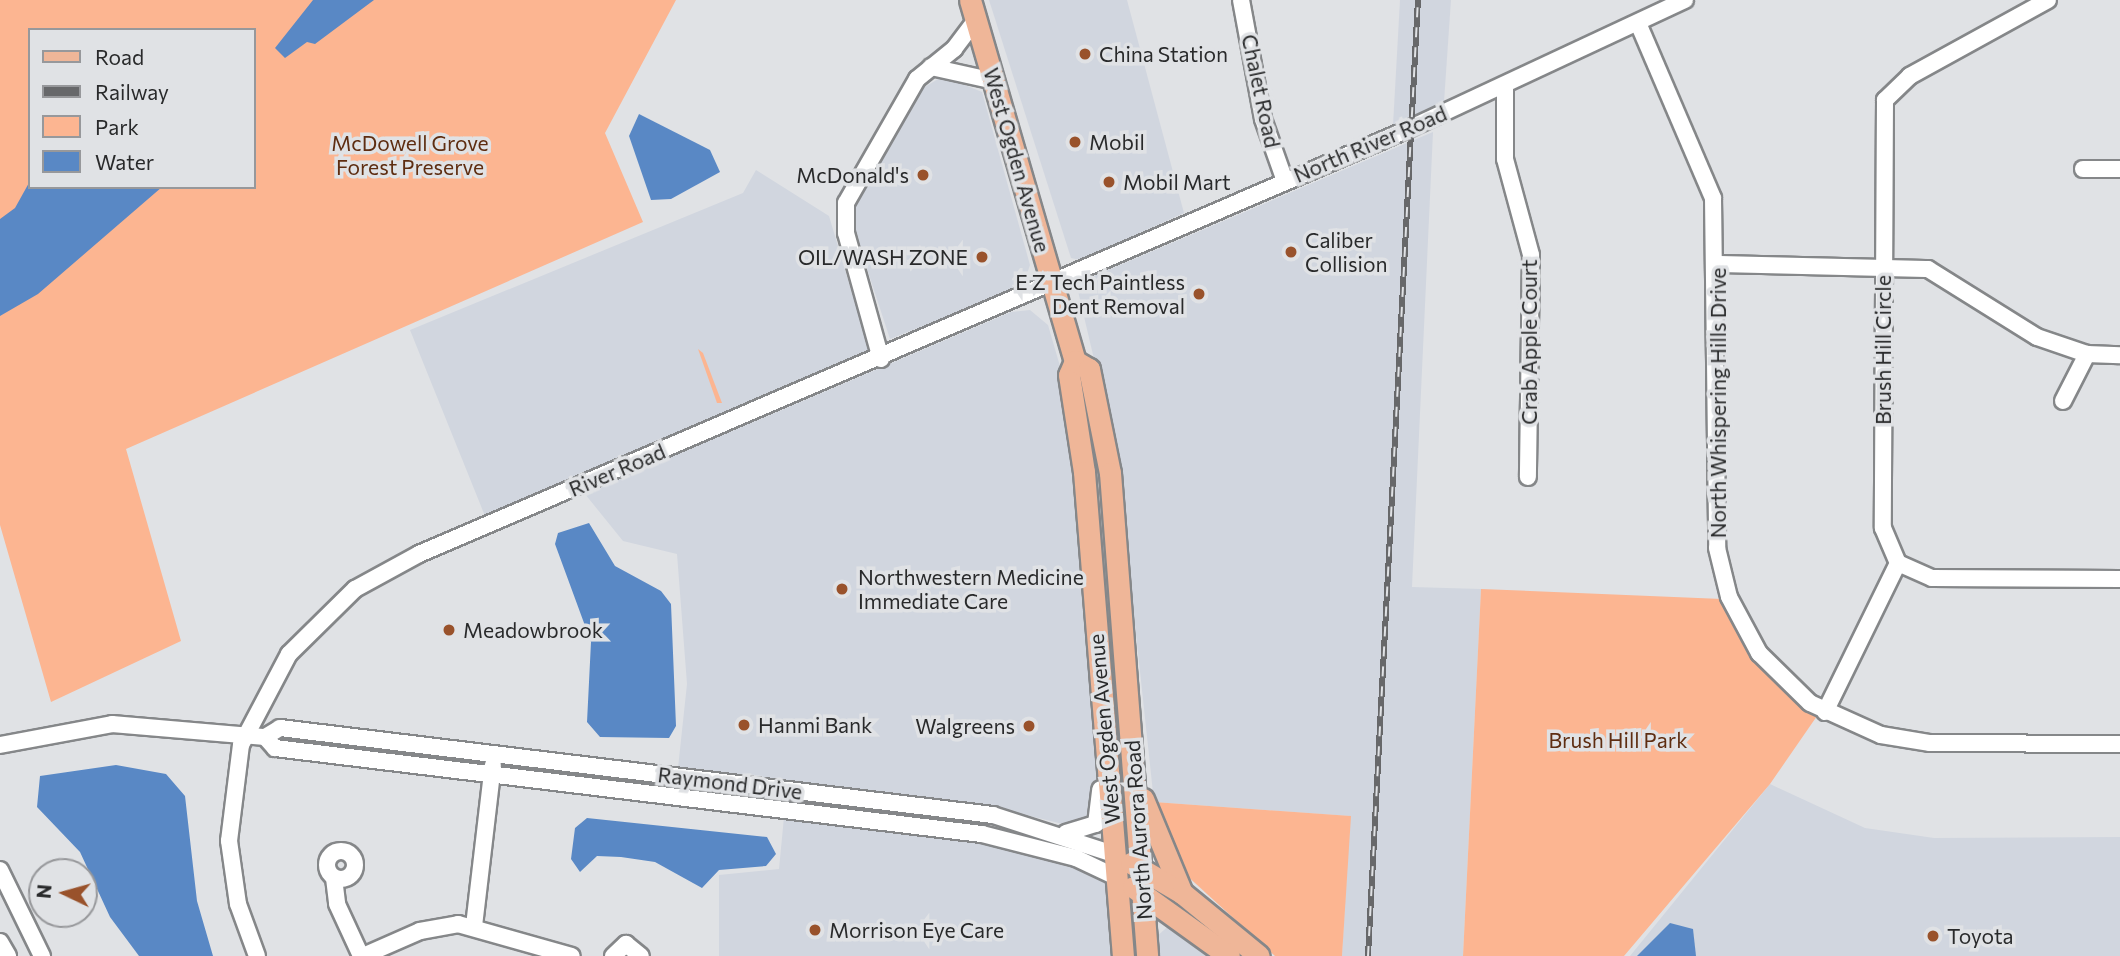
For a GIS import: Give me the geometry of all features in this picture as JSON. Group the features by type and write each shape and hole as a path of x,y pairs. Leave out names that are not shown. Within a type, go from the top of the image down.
{"main road":[{"name":"West Ogden Avenue","path":"973,10 1075,361 1069,375 1082,446 1116,877"},
{"name":"West Ogden Avenue","path":"1075,361 1089,369 1105,440 1126,663"},
{"name":"North Aurora Road","path":"1126,663 1147,956"},
{"name":"West Ogden Avenue","path":"1133,769 1182,893 1259,956"},
{"name":"Raymond Drive","path":"1114,854 1182,893"},
{"name":"North Aurora Road","path":"1116,877 1123,956"},
{"path":"1116,877 1142,892 1229,956"}],"street":[{"name":"Chalet Road","path":"1241,0 1264,119 1285,181"},
{"name":"North River Road","path":"1052,283 1504,85 1685,0"},
{"name":"Brush Hill Circle","path":"1898,563 1882,520 1883,265 1878,98 1910,76 2048,0"},
{"path":"881,359 844,212 904,100 973,10"},
{"name":"North Whispering Hills Drive","path":"1638,23 1707,176 1718,264 1716,523 1722,571 1759,653 1825,712 1913,742 2120,744"},
{"path":"931,67 994,81"},
{"name":"Crab Apple Court","path":"1504,85 1505,159 1531,255 1528,477"},
{"path":"2083,169 2120,169"},
{"path":"1718,264 1883,265 1942,274 2024,330 2087,354 2120,355"},
{"name":"River Road","path":"244,734 306,633 375,576 1052,283"},
{"path":"2063,401 2087,354"},
{"path":"1825,712 1898,563 1939,578 2120,579"},
{"name":"Raymond Drive","path":"0,745 129,723 265,737 280,728 971,812 1063,833 1114,854"},
{"path":"244,734 229,841 238,905 257,956"},
{"name":"Raymond Drive","path":"265,737 275,748 982,834 1076,858 1116,877"},
{"path":"474,926 494,754"},
{"path":"1063,833 1096,824 1107,760"},
{"path":"0,870 42,956"},
{"path":"334,878 337,904 362,956 435,927 474,926 572,956"},
{"path":"0,942 8,956"},
{"path":"612,956 626,944 641,956"}],"shaded area":[{"path":"989,0 1127,0 1184,213 1080,260 1071,258"},
{"path":"1400,0 1451,0 1444,102 1393,125"},
{"path":"943,76 982,92 1030,265 1025,280 1004,294 890,339 853,226 853,206 920,90"},
{"path":"1433,132 1412,587 1481,589 1463,956 1342,956 1350,816 1154,802 1117,457 1078,291 1087,279"},
{"path":"756,170 829,216 870,353 485,516 410,330 743,193"},
{"path":"1030,310 1048,325 1064,380 1081,527 1098,795 1093,819 1071,826 993,807 678,768 687,684 677,554 623,541 585,494 1011,312"},
{"path":"1770,784 1865,828 1934,838 2120,837 2120,956 1630,956"},
{"path":"784,817 975,839 1070,863 1110,886 1117,956 719,956 719,875 779,869"},
{"path":"1173,922 1217,956 1156,956 1155,938"}],"green space":[{"name":"McDowell Grove Forest Preserve","path":"0,0 676,0 605,133 643,222 126,449 181,641 51,702 0,525"},
{"path":"698,349 703,353 722,403 717,403"},
{"name":"Brush Hill Park","path":"1481,589 1722,599 1755,660 1817,716 1770,784 1624,956 1463,956"},
{"path":"1154,802 1351,816 1342,956 1275,956 1184,873"}],"water":[{"path":"313,0 374,0 315,44 307,42 285,58 275,48"},
{"path":"639,114 710,150 720,172 671,199 651,200 629,136"},
{"path":"28,185 28,189 160,189 38,294 0,316 0,219 15,208"},
{"path":"589,523 615,566 661,591 671,604 676,726 669,738 600,737 587,722 591,642 555,544 558,533"},
{"path":"116,765 166,774 185,796 197,901 213,956 139,956 110,917 98,891 98,858 83,858 37,807 40,776"},
{"path":"587,818 767,837 776,854 766,866 719,870 702,888 655,862 621,857 597,856 580,872 571,859 575,828"},
{"path":"1670,923 1693,929 1696,956 1637,956"}],"railway":[{"path":"1368,956 1418,0"}],"place":[{"name":"China Station","path":"1085,54"},
{"name":"Mobil","path":"1075,142"},
{"name":"McDonald's","path":"923,175"},
{"name":"Mobil Mart","path":"1109,182"},
{"name":"Caliber Collision","path":"1291,252"},
{"name":"OIL/WASH ZONE","path":"982,257"},
{"name":"E Z Tech Paintless Dent Removal","path":"1199,294"},
{"name":"Northwestern Medicine Immediate Care","path":"842,589"},
{"name":"Meadowbrook","path":"449,630"},
{"name":"Hanmi Bank","path":"744,725"},
{"name":"Walgreens","path":"1029,726"},
{"name":"Morrison Eye Care","path":"815,930"},
{"name":"Toyota","path":"1933,936"}]}
